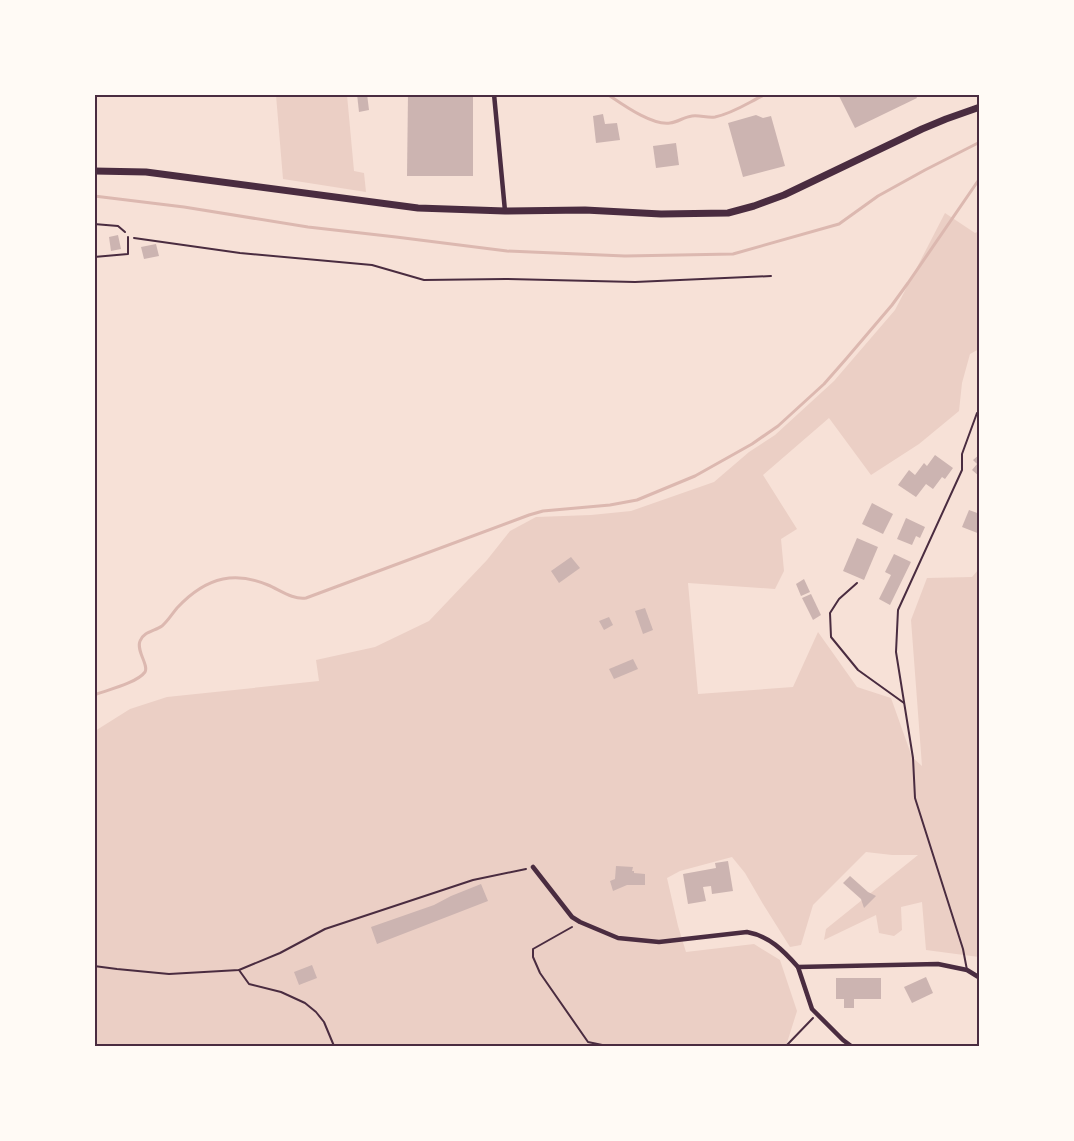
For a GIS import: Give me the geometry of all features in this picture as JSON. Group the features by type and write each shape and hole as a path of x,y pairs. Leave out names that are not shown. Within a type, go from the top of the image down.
{"main road":[{"path":"94,171 146,172 417,208 505,211 585,210 661,214 728,213 784,195 946,118 980,107"}],"street":[{"path":"494,94 505,211"},
{"path":"533,867 572,918 618,938 659,942 747,932 758,934 771,941 798,967 812,1009 851,1047"},
{"path":"798,967 938,964 967,970 980,978"}],"lane":[{"path":"94,257 128,254 128,237"},
{"path":"967,970 963,949 915,798 914,758 896,652 898,610 962,470 962,453 977,414 980,414"},
{"path":"857,583 839,599 830,613 831,637 858,670 904,703"}],"path":[{"path":"94,224 118,226 125,230 128,237 240,252 372,265 424,280 635,282 771,276"},
{"path":"94,966 169,974 239,970 280,952 325,928 473,880 533,867"},
{"path":"580,922 533,949 533,957 540,973 588,1042 607,1047"},
{"path":"239,970 249,984 281,992 305,1003 324,1022 334,1047"},
{"path":"786,1047 817,1014"}],"shaded area":[{"path":"276,95 347,95 354,171 364,173 366,192 283,179"},
{"path":"945,213 975,233 979,231 979,349 970,354 962,383 959,411 919,444 871,475 829,418 763,475 797,529 781,539 784,571 775,589 688,583 698,694 793,687 818,632 857,687 891,698 912,757 922,766 911,620 927,578 972,577 979,569 979,957 926,950 922,902 901,907 902,930 894,936 879,933 876,915 824,940 826,929 918,855 866,852 813,905 801,945 790,947 745,873 732,857 680,871 667,878 678,926 686,952 754,944 780,960 797,1011 786,1046 95,1046 95,731 130,709 167,697 319,681 316,660 375,647 429,621 487,560 510,531 536,517 631,511 714,482 749,452 775,435 834,381 895,310"}],"building":[{"path":"357,94 367,94 369,110 359,112"},
{"path":"408,94 473,94 473,176 407,176"},
{"path":"838,94 915,94 917,98 855,128"},
{"path":"603,114 605,124 617,123 620,140 596,143 593,116"},
{"path":"756,115 763,118 771,116 785,166 743,177 728,123"},
{"path":"676,143 679,165 656,168 653,146"},
{"path":"118,235 121,249 111,251 109,237"},
{"path":"156,244 159,256 144,259 141,247"},
{"path":"980,454 980,477 972,470 977,464 973,460"},
{"path":"935,455 953,468 933,489 926,484 916,497 898,485 909,470 915,475 924,463 927,466"},
{"path":"872,503 893,514 883,534 862,524"},
{"path":"969,510 980,514 980,534 962,527"},
{"path":"906,518 925,527 920,538 916,536 912,545 897,539"},
{"path":"857,538 878,547 864,580 843,571"},
{"path":"894,554 911,562 890,605 879,599 891,575 885,572"},
{"path":"571,557 580,568 559,583 551,571"},
{"path":"804,579 810,592 801,596 796,584"},
{"path":"811,594 821,615 813,620 802,598"},
{"path":"645,608 653,630 643,634 635,611"},
{"path":"609,617 613,625 604,630 599,621"},
{"path":"633,659 638,669 614,679 609,669"},
{"path":"728,861 733,891 712,894 711,886 703,887 706,901 688,904 683,874 716,868 715,863"},
{"path":"616,866 633,867 634,873 645,874 645,885 627,885 613,891 610,881 615,879"},
{"path":"850,876 876,896 864,908 861,899 843,883"},
{"path":"481,884 488,901 377,944 371,927 434,905"},
{"path":"312,965 317,978 299,985 294,972"},
{"path":"926,977 933,993 912,1003 904,987"},
{"path":"836,978 881,978 881,999 854,999 854,1008 844,1008 844,999 836,999"}],"waterway":[{"path":"607,94 637,113 663,123 692,116 722,115 766,94"},
{"path":"94,196 184,207 308,227 507,251 625,256 733,254 839,224 878,196 980,142"},
{"path":"94,695 129,683 141,676 146,669 139,645 142,638 162,626 187,598 210,583 229,578 246,579 263,583 291,596 306,598 529,515 543,511 610,505 637,500 695,476 752,444 778,426 824,384 846,359 892,305 980,178"}]}
